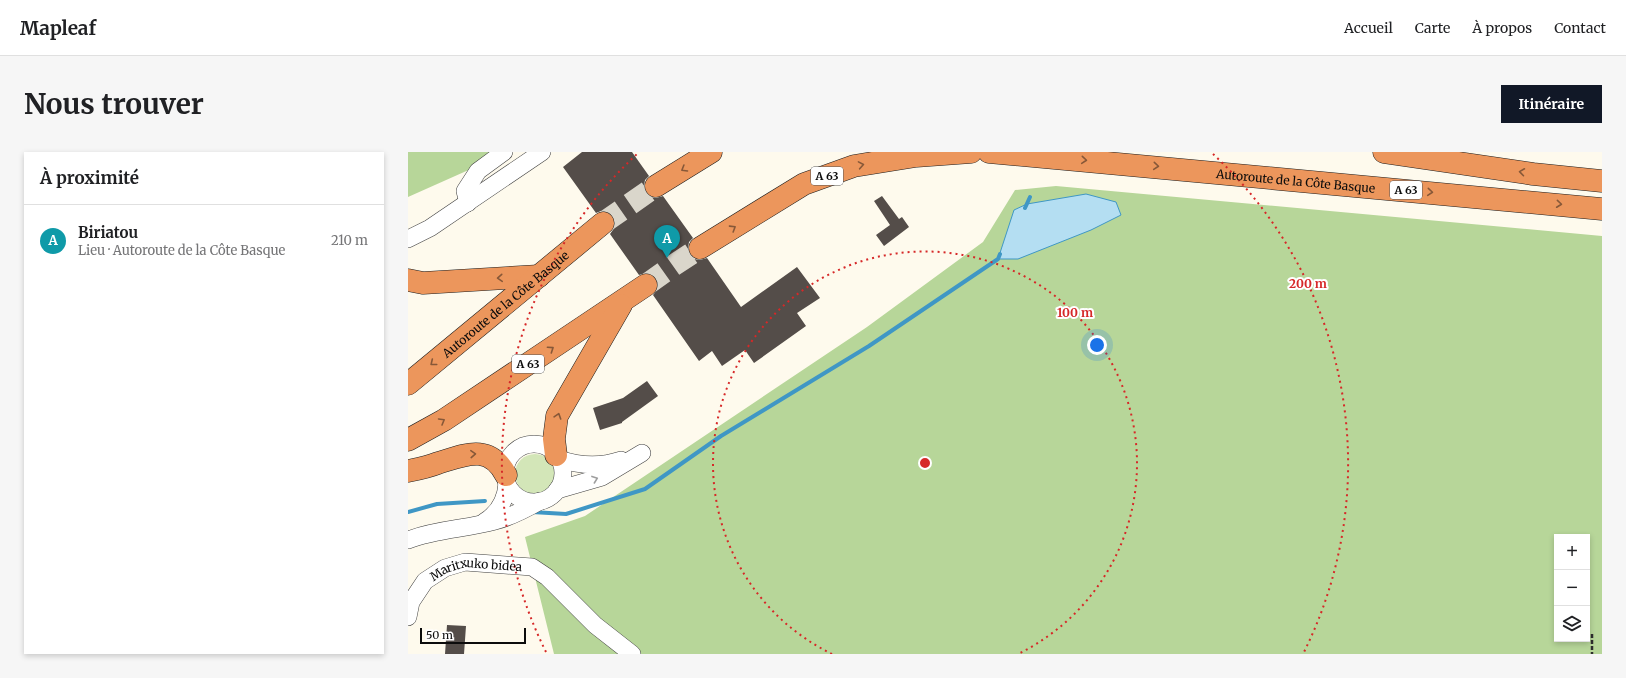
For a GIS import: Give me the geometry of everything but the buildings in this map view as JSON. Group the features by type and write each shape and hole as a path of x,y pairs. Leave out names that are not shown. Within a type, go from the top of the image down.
{"highway":[{"path":"656,186 711,152"},
{"name":"A 63","path":"700,248 811,181 854,166 916,156 971,152"},
{"name":"Autoroute de la Côte Basque","path":"990,152 1602,209"},
{"path":"1384,152 1532,174 1602,182"},
{"name":"Autoroute de la Côte Basque","path":"408,384 603,223"},
{"path":"408,280 423,283 539,276"},
{"name":"A 63","path":"408,440 444,420 646,285"},
{"path":"558,457 554,439 557,416 624,301"},
{"path":"408,471 473,453 490,457 500,466 507,479"}],"street":[{"path":"468,203 465,191 478,171 504,152"},
{"path":"408,239 430,228 542,152"},
{"path":"480,525 488,520 500,506 506,491 506,466 510,458 523,446 541,445 549,449 558,457 572,463 598,465 642,453 602,477 557,490"},
{"path":"408,540 434,532 480,525 511,516 547,499 557,490 561,483 563,475 562,466 558,457"},
{"path":"507,479 517,496 532,502 541,501"},
{"name":"Maritxuko bidea","path":"408,617 411,602 426,582 444,568 465,562 532,567 547,577 595,625 632,654"}],"path":[{"path":"1592,634 1592,654"}],"green space":[{"path":"408,152 509,152 408,197"},
{"path":"1056,186 1602,236 1602,654 554,654 525,537 585,516 867,327 983,242 1015,190"},
{"path":"539,454 546,457 552,463 555,474 554,482 546,491 539,494 531,494 524,491 516,482 515,470 518,463 527,455"}],"water":[{"path":"1086,194 1116,202 1121,215 1091,230 1018,259 998,259 1014,210 1027,204"}],"waterway":[{"path":"1025,208 1030,197"},
{"path":"532,512 566,514 645,489 721,436 869,346 998,259 1000,254"},
{"path":"408,512 437,504 485,501"}],"tunnel":[{"path":"603,223 656,186"},
{"path":"646,285 700,248"}],"place":[{"name":"Biriatou","path":"667,258"}]}
